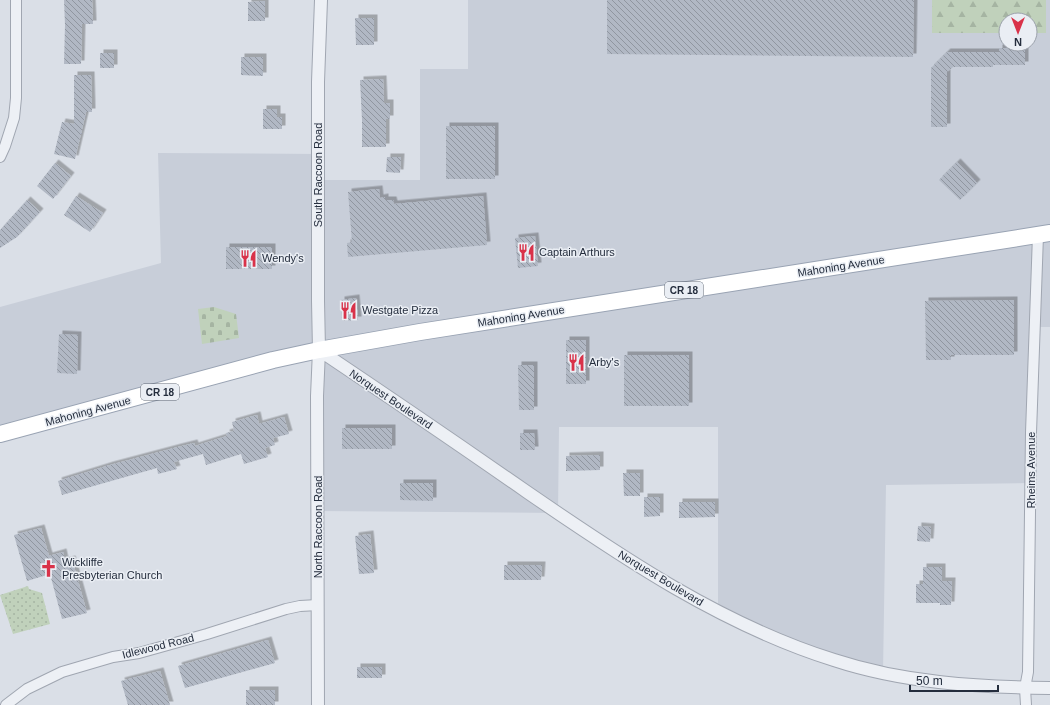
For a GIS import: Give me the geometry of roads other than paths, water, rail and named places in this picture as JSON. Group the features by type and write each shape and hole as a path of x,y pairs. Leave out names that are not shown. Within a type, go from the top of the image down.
{"main road":[{"name":"Mahoning Avenue","path":"0,434 273,360 401,334 1044,234"}],"street":[{"path":"0,157 6,146 14,118 16,98 16,0"},
{"name":"South Raccoon Road","path":"319,350 318,89 321,0"},
{"name":"Rheims Avenue","path":"1026,705 1028,672 1031,432 1044,234"},
{"name":"North Raccoon Road","path":"318,705 317,396 319,350"},
{"name":"Norquest Boulevard","path":"319,350 576,525 659,578 711,608 750,628 791,646 883,673 937,682 976,686 1050,688"},
{"name":"Idlewood Road","path":"6,705 28,688 62,672 113,658 139,653 300,606 318,605"}],"place":[{"name":"Captain Arthurs","path":"526,252"},
{"name":"Wendy's","path":"249,258"},
{"name":"Westgate Pizza","path":"349,310"},
{"name":"Arby's","path":"576,362"},
{"name":"Wickliffe Presbyterian Church","path":"49,568"}]}
